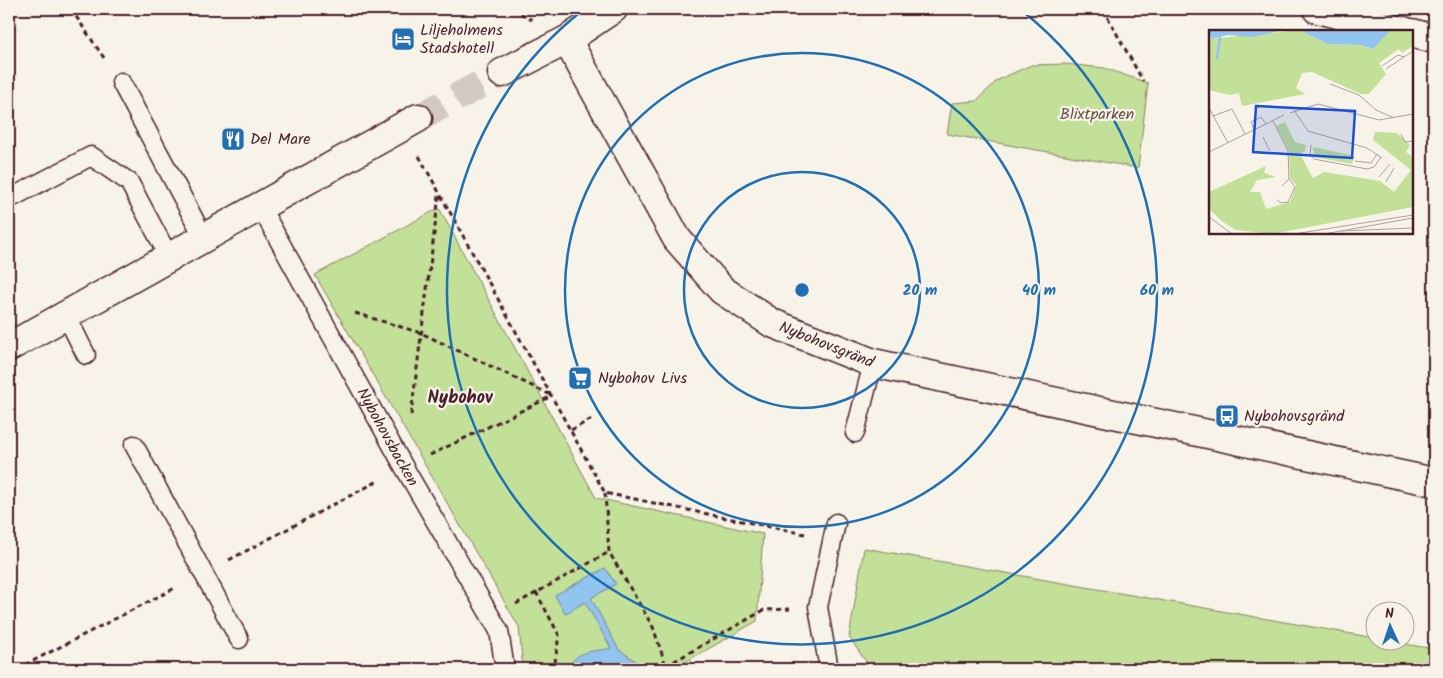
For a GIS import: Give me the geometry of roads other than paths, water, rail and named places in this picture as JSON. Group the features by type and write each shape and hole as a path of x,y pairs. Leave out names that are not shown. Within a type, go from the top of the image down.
{"street":[{"path":"502,73 567,40 614,9"},
{"path":"1317,9 1400,30"},
{"path":"1413,33 1434,39"},
{"name":"Nybohovsgränd","path":"567,40 677,239 722,290 772,323 873,363 1434,482"},
{"path":"9,347 411,122"}],"lane":[{"path":"121,82 204,238"},
{"path":"9,199 90,156 129,182 169,257"},
{"name":"Nybohovsbacken","path":"260,206 404,467 499,631 505,669"},
{"path":"66,315 86,355"},
{"path":"855,433 873,363"},
{"path":"134,445 239,639"},
{"path":"829,669 818,607 834,532"}],"water":[{"path":"605,568 616,584 591,598 619,650 636,661 640,669 568,669 572,662 581,654 611,648 585,602 565,614 555,595"}],"tunnel":[{"path":"418,118 502,73"}],"place":[{"name":"Liljeholmens Stadshotell","path":"403,39"},
{"name":"Del Mare","path":"233,139"},
{"name":"Nybohov Livs","path":"580,378"},
{"name":"Nybohovsgränd","path":"1227,416"}],"district":[{"name":"Nybohov","path":"460,398"}],"park label":[{"name":"Blixtparken","path":"1097,114"}]}
